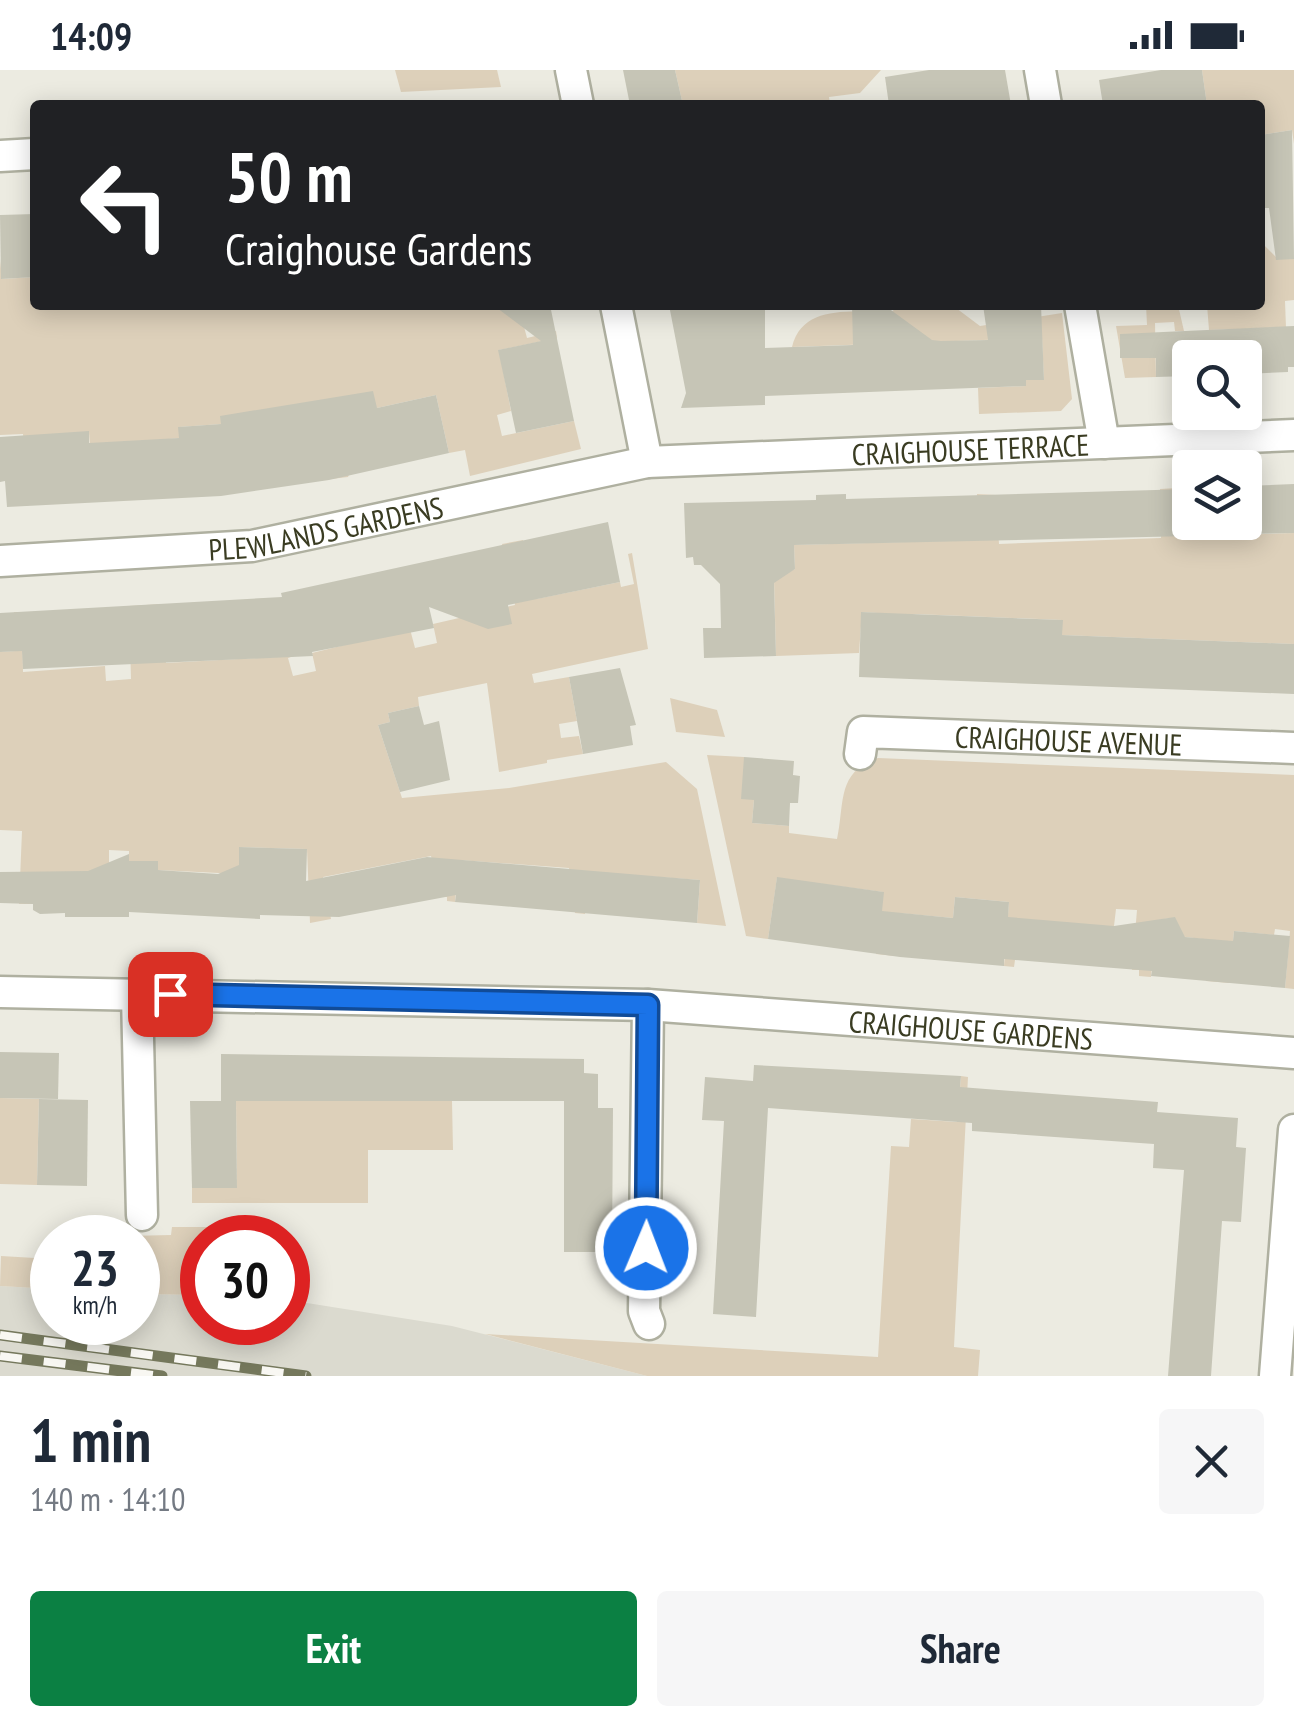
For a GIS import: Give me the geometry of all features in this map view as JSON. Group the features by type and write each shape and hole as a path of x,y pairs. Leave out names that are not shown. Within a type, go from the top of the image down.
{"street":[{"path":"571,70 577,100"},
{"path":"1040,70 1045,100"},
{"path":"0,156 30,154"},
{"path":"617,310 646,462"},
{"path":"1081,310 1104,442"},
{"name":"CRAIGHOUSE TERRACE","path":"646,462 1294,435"},
{"name":"PLEWLANDS GARDENS","path":"0,561 252,546 646,462"},
{"name":"CRAIGHOUSE AVENUE","path":"860,754 863,732 1294,748"},
{"name":"CRAIGHOUSE GARDENS","path":"0,992 648,1005 1294,1053"},
{"path":"137,994 142,1215"},
{"path":"648,1005 644,1311 649,1324"},
{"path":"1275,1376 1294,1130"}],"shaded area":[{"path":"395,70 497,70 501,87 401,92"},
{"path":"675,70 881,70 860,93 829,97 829,100 682,100"},
{"path":"1202,70 1294,70 1294,144 1292,130 1265,134 1265,100 1206,100"},
{"path":"1265,246 1278,259 1294,258 1294,300 1285,301 1286,328 1209,330 1207,310 1265,310"},
{"path":"0,259 2,279 30,277 30,310 547,310 523,323 527,338 556,331 557,338 499,350 511,411 497,415 502,436 574,421 581,449 470,476 465,450 449,453 436,395 377,408 348,477 331,479 221,416 221,424 179,427 179,438 90,447 89,432 24,447 23,434 0,435"},
{"path":"959,310 980,326 1062,313 1072,399 1061,411 979,414 978,388 1026,386 1026,380 1044,380 1042,338 792,347 798,333 819,316"},
{"path":"1146,310 1179,310 1184,331 1175,331 1174,322 1155,323 1156,377 1125,378 1116,326 1147,325"},
{"path":"1172,488 1172,540 1262,540 1262,534 1294,533 1294,644 1062,635 1062,620 915,614 877,628 878,613 862,612 859,653 776,656 774,579 795,569 794,545 978,540 977,494 996,495 999,544 1161,538 1160,489"},
{"path":"523,540 536,599 620,582 621,587 634,584 628,554 632,553 648,649 532,674 534,683 569,677 577,721 559,724 561,738 579,736 583,754 547,763 499,772 487,683 418,697 419,706 388,713 390,722 378,725 402,798 509,788 666,762 697,789 726,926 697,923 700,880 589,872 585,914 575,913 569,868 459,860 455,902 447,901 447,897 440,897 431,856 323,877 331,919 310,923 307,849 239,847 239,874 158,870 157,861 140,861 129,871 129,851 109,850 109,871 33,904 19,904 22,831 0,830 0,652 16,651 14,612 22,612 23,672 105,666 106,681 131,679 129,606 162,604 166,663 294,656 288,658 293,676 316,671 312,653 410,629 415,648 437,643 433,624 515,605 502,544"},
{"path":"670,698 717,710 725,737 676,732"},
{"path":"707,755 744,757 754,800 752,823 789,826 789,833 837,839 849,780 865,764 878,758 1294,775 1294,989 1285,988 1290,931 1275,929 1274,935 1234,931 1229,983 1206,981 1210,940 1178,936 1170,918 1164,919 1155,935 1151,977 1139,976 1139,970 1132,970 1137,910 1116,909 1114,926 1015,960 1014,967 1004,966 1009,902 955,897 953,918 899,913 895,956 876,954 883,892 777,878 768,939 746,936"},
{"path":"961,1076 968,1077 954,1347 980,1350 978,1376 647,1376 485,1334 878,1357 891,1146 909,1147 911,1119 957,1122"},
{"path":"0,1098 39,1099 37,1185 0,1184"},
{"path":"236,1101 452,1101 453,1150 368,1150 368,1203 192,1203 192,1188 237,1188"},
{"path":"172,1227 180,1227 180,1295 160,1294 160,1235 171,1235"},
{"path":"1,1256 30,1258 30,1288 0,1286"},
{"path":"0,1286 30,1288 30,1345 160,1345 160,1294 180,1295 180,1345 310,1345 310,1303 452,1326 647,1376 0,1376"}],"building":[{"path":"623,70 675,70 682,100 629,100"},
{"path":"929,70 1005,70 1010,100 888,100 885,77"},
{"path":"1161,70 1202,70 1206,100 1102,100 1099,80"},
{"path":"1292,130 1294,259 1276,260 1269,208 1265,208 1265,134"},
{"path":"30,214 30,277 1,279 0,215"},
{"path":"500,310 551,310 574,421 516,433 498,350 541,341"},
{"path":"670,310 765,310 765,348 853,345 852,310 891,310 932,340 941,341 988,340 984,310 1041,310 1044,380 1026,380 1026,386 765,396 765,405 681,408 686,393"},
{"path":"1294,326 1294,367 1288,367 1288,372 1262,373 1262,340 1172,340 1172,377 1156,377 1156,358 1120,358 1120,334"},
{"path":"373,391 377,408 436,395 449,453 329,480 221,496 7,507 5,481 0,482 0,437 89,431 89,443 179,438 178,427 221,424 220,416"},
{"path":"1294,484 1294,533 1262,534 1262,485"},
{"path":"1172,490 1172,536 794,545 795,569 774,583 776,656 704,658 703,628 721,628 720,584 701,565 694,565 693,557 686,558 684,503 816,500 816,495 846,494 846,499"},
{"path":"608,522 620,582 508,605 512,624 488,629 429,607 434,628 312,652 313,656 23,669 22,651 0,652 0,613 282,597 281,593"},
{"path":"861,612 1063,620 1062,635 1294,644 1294,694 859,677"},
{"path":"620,668 636,725 630,726 633,745 583,754 569,677"},
{"path":"419,706 424,725 439,721 450,780 400,792 378,725 390,722 388,713"},
{"path":"744,757 794,761 793,775 800,776 798,803 790,803 789,826 752,823 754,800 741,799"},
{"path":"239,847 307,849 306,881 427,857 700,880 697,923 455,902 456,895 339,917 260,915 260,919 129,912 129,917 65,917 65,913 40,914 33,910 33,904 0,903 0,872 88,871 129,854 129,861 158,861 158,870 218,874 239,865"},
{"path":"777,877 884,892 882,911 953,918 955,897 1009,902 1008,917 1114,926 1175,917 1185,937 1233,941 1234,931 1290,936 1285,988 1151,976 1152,971 1004,959 1004,966 900,957 768,939"},
{"path":"0,1052 59,1053 58,1099 0,1098"},
{"path":"221,1054 584,1059 584,1073 598,1074 598,1108 613,1108 612,1252 564,1252 564,1101 221,1101"},
{"path":"754,1065 961,1076 960,1087 1158,1102 1157,1112 1238,1118 1236,1147 1246,1148 1241,1222 1222,1221 1211,1376 1168,1376 1184,1170 1153,1168 1154,1144 972,1131 972,1123 768,1108 756,1317 713,1314 724,1121 702,1120 705,1077 753,1081"},
{"path":"39,1099 88,1100 87,1186 37,1185"},
{"path":"190,1101 236,1101 237,1188 192,1188"}],"railway":[{"path":"0,1335 306,1376"},
{"path":"0,1356 162,1376"}],"route":[{"path":"170,994 648,1005 646,1248"}]}
